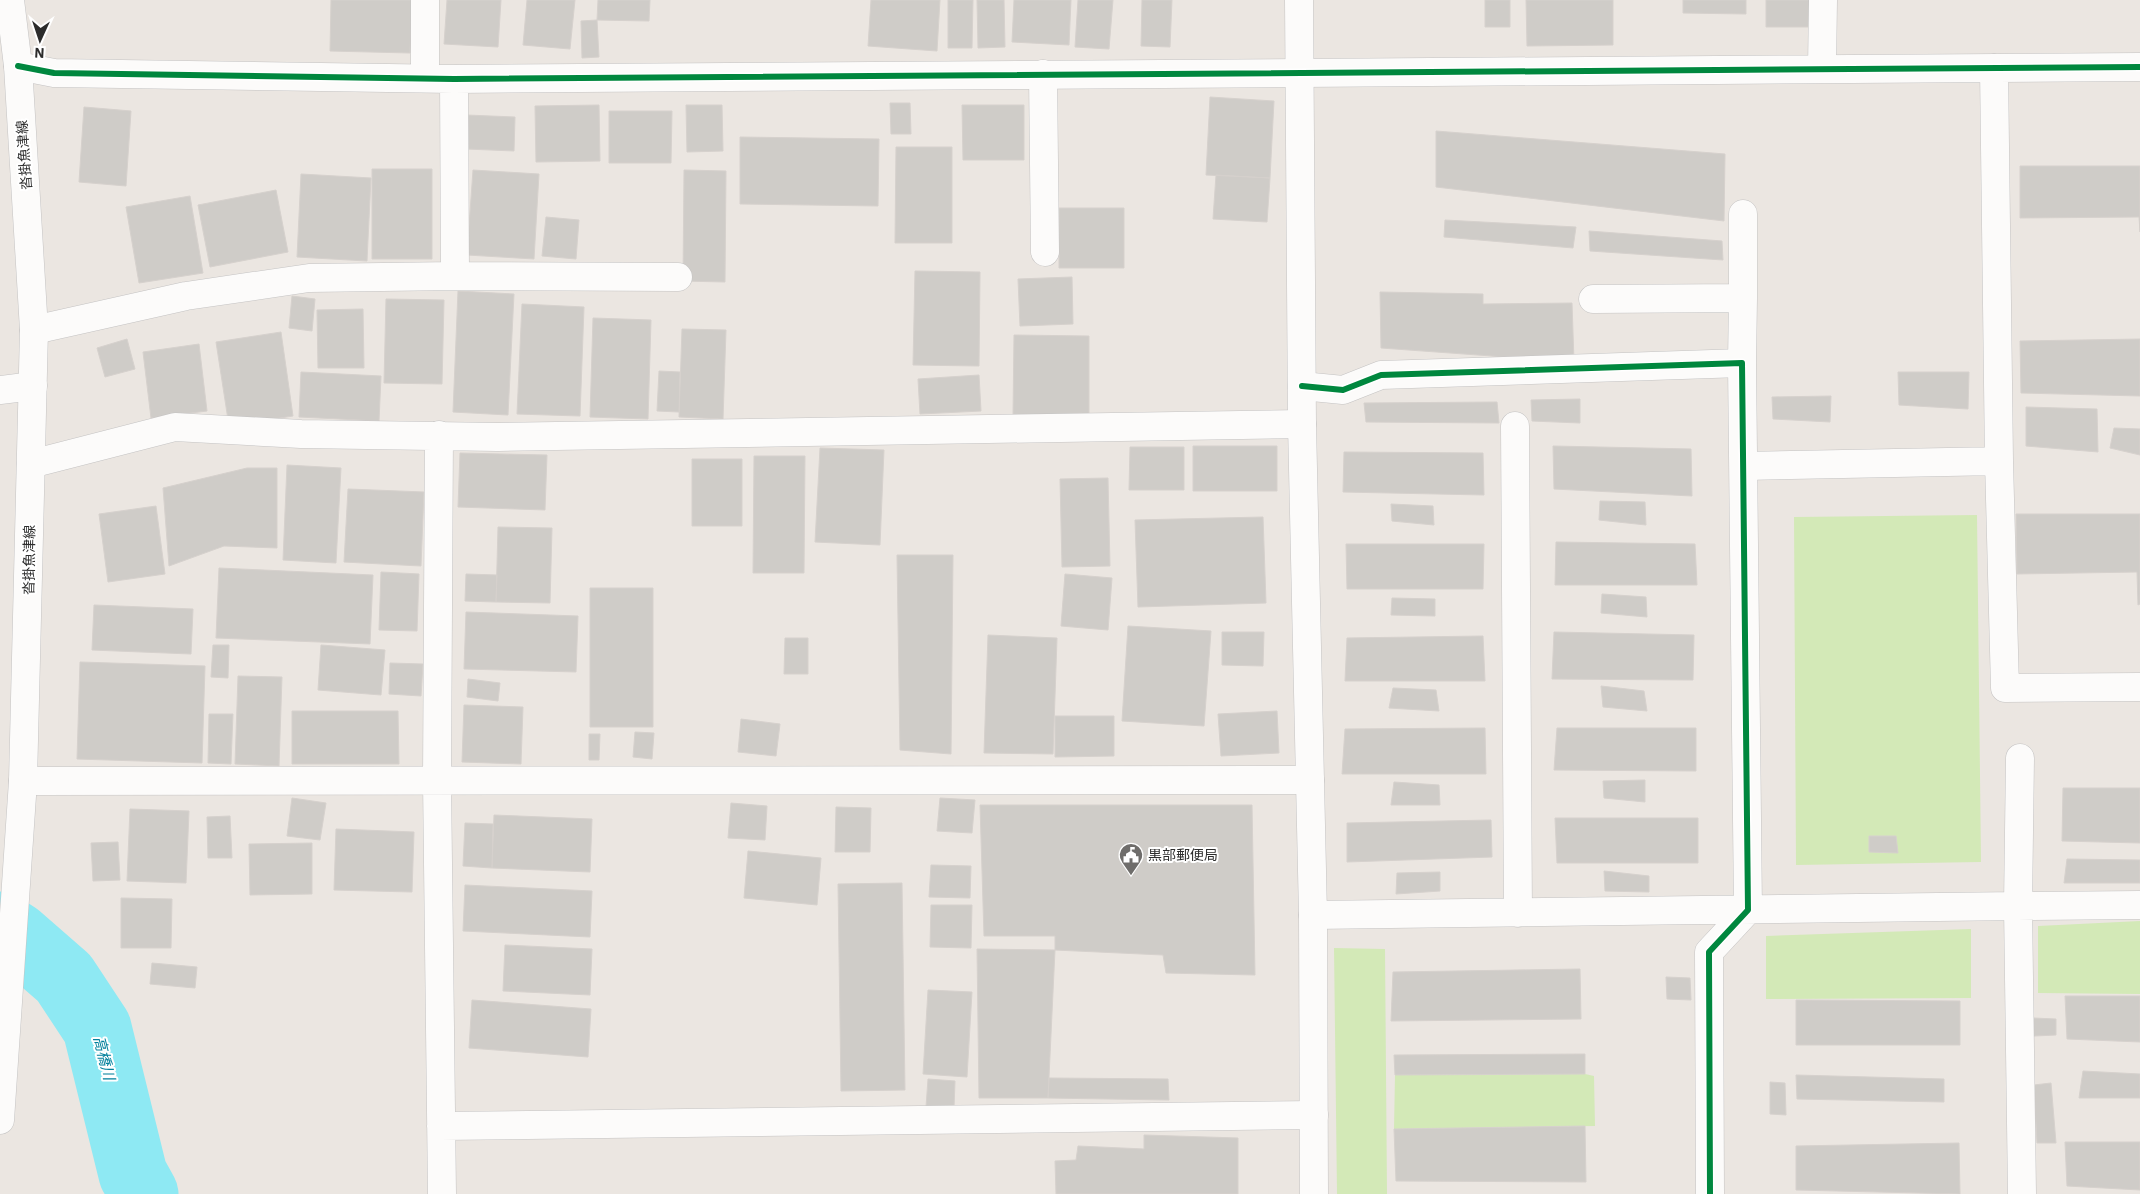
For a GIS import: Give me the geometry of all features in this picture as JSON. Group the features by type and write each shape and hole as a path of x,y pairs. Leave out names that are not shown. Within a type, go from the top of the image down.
{"street":[{"path":"425,0 425,78"},
{"path":"1299,0 1302,424 1313,915 1314,1194"},
{"path":"1822,70 1823,0"},
{"name":"沓掛魚津線","path":"0,1120 4,1004 23,780 34,330 18,66 7,11"},
{"path":"18,66 54,73 454,79 2140,67"},
{"path":"1994,68 2004,688 2140,687"},
{"path":"1043,74 1045,252"},
{"path":"454,79 455,276"},
{"path":"1710,1194 1709,952 1748,910 1742,363 1743,214"},
{"path":"34,330 186,296 309,278 455,276 678,277"},
{"path":"1592,299 1743,298"},
{"path":"1302,386 1343,390 1381,376 1742,363"},
{"path":"0,390 33,386"},
{"path":"31,464 175,426 301,434 498,437 1302,424"},
{"path":"1515,426 1518,912"},
{"path":"439,435 437,780 442,1194"},
{"path":"1744,466 1999,462"},
{"path":"2020,758 2018,906 2022,1194"},
{"path":"23,780 1310,780"},
{"path":"1313,915 2140,905"},
{"path":"442,1126 1314,1115"}],"green space":[{"path":"1977,515 1981,862 1796,865 1794,517"},
{"path":"2140,921 2140,994 2038,993 2038,926"},
{"path":"1971,929 1971,998 1766,999 1766,936"},
{"path":"1334,948 1385,949 1387,1194 1337,1194"},
{"path":"1585,1074 1594,1076 1595,1126 1394,1129 1395,1075"}],"building":[{"path":"331,0 412,0 410,53 330,51"},
{"path":"447,0 501,0 498,47 444,44"},
{"path":"527,0 575,0 570,49 523,45"},
{"path":"598,0 650,0 649,21 597,20"},
{"path":"871,0 940,0 937,51 868,46"},
{"path":"948,0 973,0 972,48 948,48"},
{"path":"977,0 1004,0 1005,47 978,48"},
{"path":"1014,0 1071,0 1069,45 1012,42"},
{"path":"1078,0 1113,0 1109,49 1075,47"},
{"path":"1142,0 1172,0 1170,47 1141,46"},
{"path":"1485,0 1510,0 1510,27 1485,27"},
{"path":"1526,0 1613,0 1613,45 1527,46"},
{"path":"1683,0 1746,0 1746,14 1683,13"},
{"path":"1766,0 1817,0 1817,27 1766,27"},
{"path":"597,20 599,57 582,58 581,21"},
{"path":"1210,97 1274,101 1270,178 1206,175"},
{"path":"890,103 910,103 911,134 891,134"},
{"path":"599,105 600,161 536,162 535,106"},
{"path":"686,105 722,105 723,151 687,152"},
{"path":"962,105 1024,105 1024,160 963,160"},
{"path":"84,107 131,111 126,186 79,182"},
{"path":"609,111 672,111 671,163 609,163"},
{"path":"467,115 515,117 514,151 466,149"},
{"path":"1436,131 1725,154 1724,221 1436,187"},
{"path":"740,137 879,139 878,206 740,204"},
{"path":"896,147 952,147 952,243 895,243"},
{"path":"2020,166 2140,166 2140,232 2139,217 2020,218"},
{"path":"372,169 432,169 432,259 372,259"},
{"path":"473,170 539,174 534,259 467,255"},
{"path":"684,170 726,171 725,282 683,281"},
{"path":"301,174 371,178 367,261 297,257"},
{"path":"1216,175 1270,178 1267,222 1213,219"},
{"path":"276,190 288,252 210,267 198,205"},
{"path":"190,196 203,273 139,283 126,207"},
{"path":"1059,208 1124,208 1124,268 1059,268"},
{"path":"546,217 579,220 576,259 542,256"},
{"path":"1445,220 1576,227 1573,248 1444,237"},
{"path":"1589,231 1722,241 1723,260 1590,251"},
{"path":"915,271 980,272 979,366 913,365"},
{"path":"1072,277 1073,324 1020,326 1018,279"},
{"path":"458,291 514,294 508,415 453,412"},
{"path":"1380,292 1483,294 1483,304 1572,303 1574,362 1381,348"},
{"path":"292,296 315,299 312,331 289,328"},
{"path":"386,299 444,300 442,384 384,383"},
{"path":"522,304 584,307 580,416 517,414"},
{"path":"363,309 364,368 318,368 317,310"},
{"path":"593,318 651,320 648,419 590,417"},
{"path":"682,329 726,330 723,419 679,417"},
{"path":"281,332 293,416 229,426 216,342"},
{"path":"1014,335 1089,336 1089,418 1013,417"},
{"path":"127,339 135,369 105,377 97,348"},
{"path":"2140,339 2140,396 2021,393 2020,341"},
{"path":"199,344 207,411 151,418 143,352"},
{"path":"659,371 680,372 679,412 657,411"},
{"path":"301,372 381,376 379,421 299,417"},
{"path":"1898,372 1969,372 1968,409 1899,405"},
{"path":"979,375 981,411 920,414 918,379"},
{"path":"1831,396 1830,422 1773,419 1772,397"},
{"path":"1580,399 1580,423 1532,421 1531,400"},
{"path":"1497,402 1499,423 1366,422 1364,403"},
{"path":"2026,407 2097,409 2098,452 2026,446"},
{"path":"2114,428 2140,429 2140,455 2110,448"},
{"path":"1193,446 1277,446 1277,491 1193,491"},
{"path":"1553,446 1691,449 1692,496 1554,489"},
{"path":"1130,447 1184,447 1184,490 1129,490"},
{"path":"820,448 884,450 880,545 815,542"},
{"path":"1344,452 1483,453 1484,495 1343,492"},
{"path":"460,453 547,455 545,510 458,507"},
{"path":"754,456 805,456 804,573 753,573"},
{"path":"692,459 742,459 742,526 692,526"},
{"path":"287,465 341,468 336,563 283,560"},
{"path":"247,468 277,468 277,548 224,546 169,566 163,488"},
{"path":"1108,478 1110,566 1062,567 1060,479"},
{"path":"348,489 424,492 421,566 344,562"},
{"path":"1600,501 1645,502 1646,525 1599,520"},
{"path":"1391,504 1433,506 1434,525 1392,521"},
{"path":"156,506 165,574 108,582 99,514"},
{"path":"2016,514 2140,514 2140,604 2138,605 2137,572 2017,574"},
{"path":"1263,517 1266,603 1138,607 1135,520"},
{"path":"498,527 552,528 550,603 496,602"},
{"path":"1556,542 1695,544 1697,585 1555,585"},
{"path":"1346,544 1484,544 1483,589 1347,589"},
{"path":"897,555 953,555 951,754 900,750"},
{"path":"219,568 373,575 370,644 216,638"},
{"path":"381,572 419,574 417,631 379,630"},
{"path":"466,574 497,575 496,602 465,601"},
{"path":"1065,574 1112,578 1108,630 1061,626"},
{"path":"590,588 653,588 653,727 590,727"},
{"path":"1602,594 1646,597 1647,617 1601,613"},
{"path":"1392,598 1435,599 1435,616 1391,615"},
{"path":"94,605 193,609 191,654 92,650"},
{"path":"466,612 578,616 576,672 464,669"},
{"path":"1128,626 1211,631 1204,726 1122,721"},
{"path":"1222,632 1264,632 1263,666 1222,665"},
{"path":"1554,632 1694,635 1693,680 1552,679"},
{"path":"988,635 1057,638 1053,754 984,753"},
{"path":"1483,636 1485,681 1345,681 1347,638"},
{"path":"785,638 808,638 808,674 784,674"},
{"path":"213,645 229,645 228,678 211,677"},
{"path":"321,645 385,650 381,695 318,690"},
{"path":"80,662 205,666 202,763 77,759"},
{"path":"390,663 423,664 421,696 389,694"},
{"path":"238,676 282,677 279,766 235,764"},
{"path":"468,679 500,683 498,701 467,697"},
{"path":"1601,686 1644,691 1647,711 1603,707"},
{"path":"1393,688 1436,690 1439,711 1389,708"},
{"path":"464,705 523,707 521,764 462,762"},
{"path":"292,711 398,711 399,764 292,764"},
{"path":"1277,711 1279,753 1221,756 1218,714"},
{"path":"209,714 233,714 231,764 208,763"},
{"path":"1055,716 1114,716 1114,756 1055,757"},
{"path":"741,719 780,724 776,756 738,752"},
{"path":"1485,728 1486,774 1342,774 1345,729"},
{"path":"1557,728 1696,728 1696,771 1554,770"},
{"path":"635,732 654,733 652,759 633,757"},
{"path":"589,734 600,734 599,760 589,760"},
{"path":"1645,780 1645,802 1604,798 1603,781"},
{"path":"1394,782 1439,785 1440,805 1391,805"},
{"path":"2063,788 2140,788 2140,843 2062,841"},
{"path":"292,798 326,803 320,840 287,836"},
{"path":"940,798 975,800 972,833 937,831"},
{"path":"731,803 767,806 765,840 728,838"},
{"path":"980,805 1252,805 1255,975 1166,973 1163,955 1055,950 1055,936 984,936"},
{"path":"836,807 871,808 870,852 835,852"},
{"path":"130,809 189,811 186,883 127,881"},
{"path":"494,815 592,819 590,872 492,868"},
{"path":"230,816 232,858 208,858 207,817"},
{"path":"1555,818 1698,818 1698,863 1557,863"},
{"path":"1491,820 1492,857 1347,862 1347,823"},
{"path":"465,823 493,824 492,868 463,866"},
{"path":"336,829 414,832 412,892 334,890"},
{"path":"1869,836 1896,836 1898,853 1869,852"},
{"path":"118,842 120,880 93,881 91,843"},
{"path":"312,843 312,894 250,895 249,844"},
{"path":"748,851 821,858 817,905 744,898"},
{"path":"2067,859 2140,860 2140,883 2064,883"},
{"path":"931,865 971,866 970,898 929,897"},
{"path":"1604,871 1649,876 1649,892 1605,891"},
{"path":"1440,872 1440,891 1396,894 1397,873"},
{"path":"902,883 905,1090 841,1091 838,884"},
{"path":"465,885 592,891 590,937 463,931"},
{"path":"121,898 172,899 171,948 121,948"},
{"path":"931,905 972,905 971,948 930,947"},
{"path":"505,945 592,949 590,995 503,991"},
{"path":"977,949 1055,950 1048,1098 979,1098"},
{"path":"152,963 197,967 195,988 150,984"},
{"path":"1580,969 1581,1019 1391,1021 1393,972"},
{"path":"1666,977 1690,978 1691,1000 1667,999"},
{"path":"928,990 972,992 967,1077 923,1074"},
{"path":"2065,996 2140,996 2140,1042 2067,1039"},
{"path":"472,1000 591,1009 588,1057 469,1048"},
{"path":"1796,1000 1960,1001 1960,1045 1796,1045"},
{"path":"2033,1018 2056,1019 2056,1035 2034,1036"},
{"path":"1585,1054 1585,1074 1395,1075 1394,1055"},
{"path":"2083,1071 2140,1074 2140,1098 2079,1098"},
{"path":"1796,1075 1944,1079 1944,1102 1797,1099"},
{"path":"1049,1078 1168,1079 1169,1100 1048,1098"},
{"path":"928,1079 955,1081 954,1108 926,1107"},
{"path":"1770,1082 1785,1083 1786,1115 1770,1114"},
{"path":"2051,1083 2056,1143 2037,1143 2034,1085"},
{"path":"1585,1126 1586,1182 1396,1181 1394,1129"},
{"path":"1144,1135 1238,1138 1238,1194 1056,1194 1055,1161 1076,1160 1078,1146 1144,1149"},
{"path":"2065,1142 2140,1142 2140,1190 2067,1186"},
{"path":"1959,1143 1960,1194 1796,1190 1796,1146"}],"waterway":[{"name":"高橋川","path":"0,926 17,937 64,978 97,1028 133,1174 144,1194"}],"cycle path":[{"path":"18,66 54,73 454,79 2140,67"},
{"path":"1302,386 1343,390 1381,375 1742,363 1748,910 1709,952 1710,1194"}],"place":[{"name":"黒部郵便局","path":"1131,876"}]}
